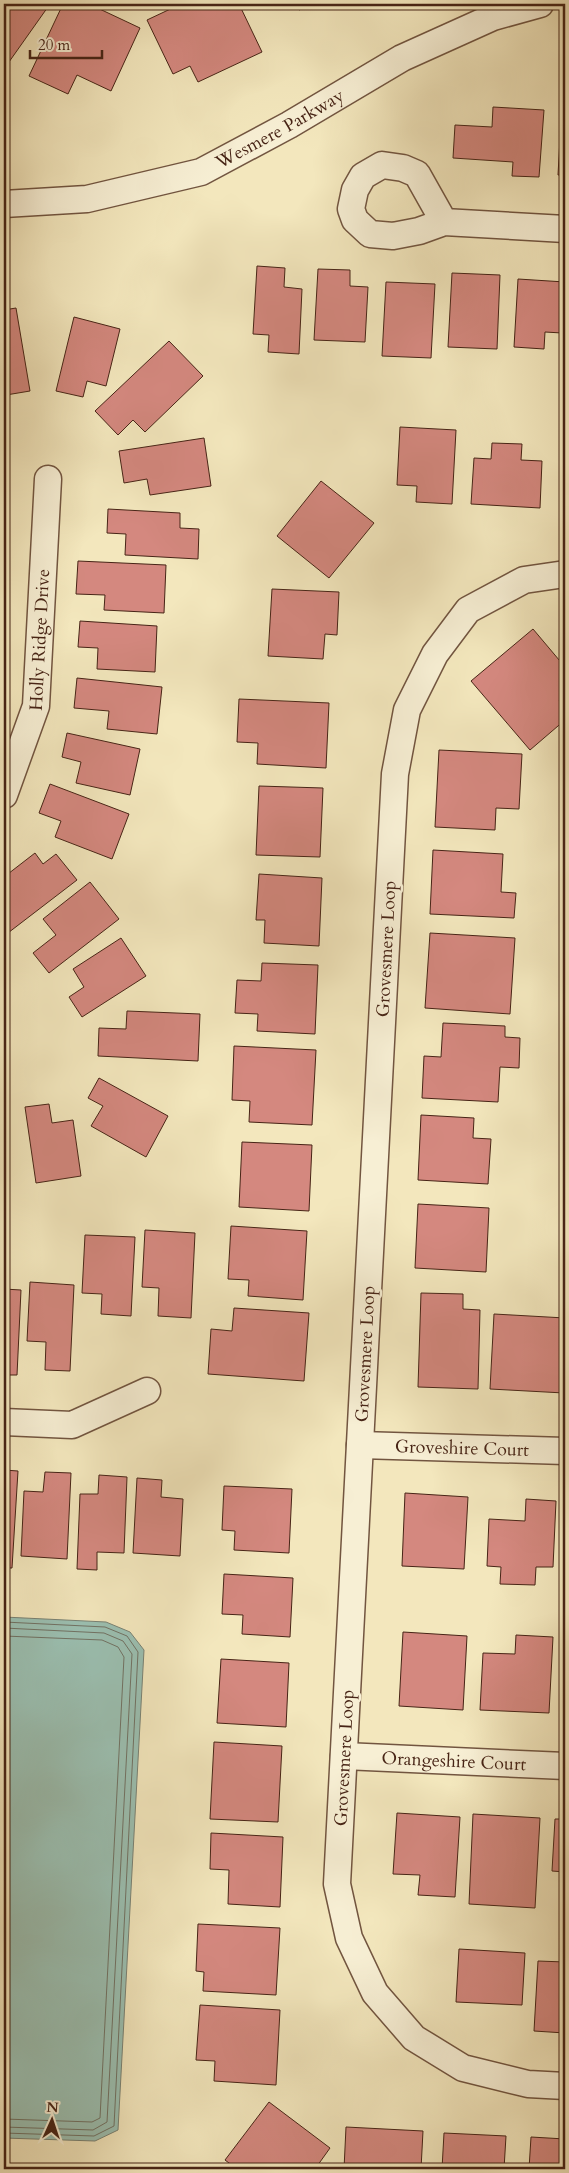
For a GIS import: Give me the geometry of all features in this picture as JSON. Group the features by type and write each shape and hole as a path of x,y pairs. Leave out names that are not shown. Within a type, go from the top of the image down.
{"street":[{"name":"Wesmere Parkway","path":"4,204 87,199 201,172 289,125 402,58 493,17 540,4"},
{"path":"444,222 565,229"},
{"name":"Holly Ridge Drive","path":"4,795 36,706 48,479"},
{"name":"Grovesmere Loop","path":"565,574 524,580 468,610 435,654 407,710 395,774 337,1884 350,1938 375,1993 414,2038 463,2068 528,2084 565,2086"},
{"path":"4,1422 72,1425 147,1391"},
{"name":"Groveshire Court","path":"360,1445 565,1451"},
{"name":"Orangeshire Court","path":"344,1756 565,1766"}],"water":[{"path":"4,1617 106,1622 130,1632 144,1650 118,2130 95,2141 4,2138"}],"building":[{"path":"4,4 50,4 4,69"},
{"path":"63,4 89,4 140,28 111,91 77,75 68,94 29,76"},
{"path":"181,4 239,4 262,52 198,82 190,66 173,74 147,20"},
{"path":"286,4 303,4 300,10"},
{"path":"563,83 565,83 565,175 558,175"},
{"path":"493,107 544,110 539,177 512,176 513,162 453,158 455,125 492,127"},
{"path":"257,266 285,268 284,287 302,289 299,354 268,352 269,335 253,334"},
{"path":"318,269 350,270 350,286 368,287 365,342 314,340"},
{"path":"452,273 500,275 497,349 448,347"},
{"path":"518,279 565,282 562,333 545,332 544,349 514,347"},
{"path":"386,282 435,284 431,358 382,356"},
{"path":"16,308 30,391 6,395 4,383 4,310"},
{"path":"74,317 120,329 106,386 87,381 83,397 56,391"},
{"path":"169,341 203,376 145,432 133,420 118,435 95,411"},
{"path":"400,427 456,430 452,504 416,502 417,486 397,485"},
{"path":"204,438 211,486 150,495 147,479 124,483 119,451"},
{"path":"492,443 522,444 521,460 542,461 540,508 471,504 474,458 491,459"},
{"path":"565,444 565,504 562,504"},
{"path":"321,481 374,523 329,578 277,536"},
{"path":"108,509 180,513 180,528 199,529 198,559 125,555 126,534 107,533"},
{"path":"78,561 166,565 164,613 104,610 105,595 76,594"},
{"path":"272,589 339,592 337,635 325,634 323,659 268,656"},
{"path":"80,621 157,626 155,672 97,669 98,648 78,647"},
{"path":"533,629 565,667 565,695 559,700 565,707 565,720 530,750 471,681"},
{"path":"77,678 162,687 157,734 107,729 109,711 74,708"},
{"path":"239,699 329,703 326,768 257,764 258,743 237,742"},
{"path":"67,733 140,749 130,795 76,783 81,762 62,757"},
{"path":"439,750 522,754 519,809 496,808 495,830 435,827"},
{"path":"50,784 129,814 112,859 55,837 61,821 39,813"},
{"path":"259,786 323,788 320,857 256,855"},
{"path":"433,850 503,854 501,892 516,893 514,918 430,914"},
{"path":"35,853 43,864 56,854 77,880 4,936 4,877"},
{"path":"259,874 322,878 319,946 264,943 265,920 256,920"},
{"path":"90,882 119,919 49,973 33,953 56,935 43,919"},
{"path":"430,933 515,938 510,1014 425,1008"},
{"path":"121,938 146,976 82,1017 69,997 84,987 73,969"},
{"path":"262,963 318,965 315,1034 257,1031 258,1014 235,1013 237,980 261,981"},
{"path":"127,1011 200,1014 198,1061 98,1056 99,1028 126,1029"},
{"path":"443,1023 505,1026 505,1037 520,1038 519,1068 500,1067 498,1102 422,1098 424,1056 441,1057"},
{"path":"234,1046 316,1050 312,1125 249,1122 250,1101 232,1100"},
{"path":"99,1078 168,1116 146,1157 91,1126 103,1106 88,1098"},
{"path":"49,1104 52,1123 73,1120 81,1176 36,1183 25,1107"},
{"path":"421,1115 474,1118 473,1138 491,1139 488,1184 418,1180"},
{"path":"242,1142 312,1145 309,1211 239,1207"},
{"path":"418,1204 489,1208 486,1272 415,1268"},
{"path":"231,1226 307,1231 303,1300 248,1296 249,1280 228,1279"},
{"path":"145,1230 195,1233 191,1318 158,1316 159,1288 142,1287"},
{"path":"85,1235 135,1237 131,1316 101,1314 102,1294 82,1293"},
{"path":"30,1282 74,1285 70,1371 45,1370 46,1342 27,1341"},
{"path":"4,1289 21,1290 17,1375 4,1375"},
{"path":"421,1293 463,1294 463,1309 480,1310 478,1389 418,1387"},
{"path":"234,1308 309,1313 304,1381 208,1374 211,1329 232,1331"},
{"path":"494,1314 565,1318 564,1393 490,1389"},
{"path":"4,1470 18,1471 12,1568 4,1568"},
{"path":"45,1472 71,1473 67,1559 21,1556 24,1491 43,1492"},
{"path":"99,1475 127,1477 124,1553 97,1552 97,1570 77,1569 80,1494 98,1494"},
{"path":"137,1478 162,1480 161,1497 183,1499 180,1556 133,1553"},
{"path":"224,1486 292,1489 289,1553 234,1550 235,1531 222,1530"},
{"path":"405,1493 468,1497 464,1569 402,1566"},
{"path":"526,1499 556,1501 553,1567 536,1567 535,1585 500,1584 501,1567 487,1566 489,1519 525,1521"},
{"path":"224,1574 293,1578 290,1637 242,1634 243,1615 222,1614"},
{"path":"403,1632 467,1636 463,1710 399,1706"},
{"path":"516,1635 553,1637 549,1713 480,1710 483,1653 515,1654"},
{"path":"221,1659 289,1663 286,1727 217,1723"},
{"path":"214,1742 282,1746 278,1822 210,1819"},
{"path":"397,1813 460,1817 455,1897 418,1895 420,1875 393,1874"},
{"path":"473,1814 540,1818 535,1908 469,1904"},
{"path":"555,1819 565,1819 565,1872 552,1871"},
{"path":"211,1833 283,1837 280,1907 228,1904 229,1870 210,1869"},
{"path":"198,1924 280,1928 276,1995 203,1991 204,1972 196,1971"},
{"path":"459,1949 525,1953 522,2005 456,2002"},
{"path":"538,1961 565,1962 565,2033 534,2031"},
{"path":"200,2005 280,2010 276,2085 214,2081 215,2061 196,2060"},
{"path":"269,2102 330,2148 315,2169 237,2169 225,2160"},
{"path":"346,2127 423,2131 421,2169 344,2169"},
{"path":"444,2133 506,2136 504,2169 442,2169"},
{"path":"531,2137 565,2139 565,2169 529,2169"}]}
